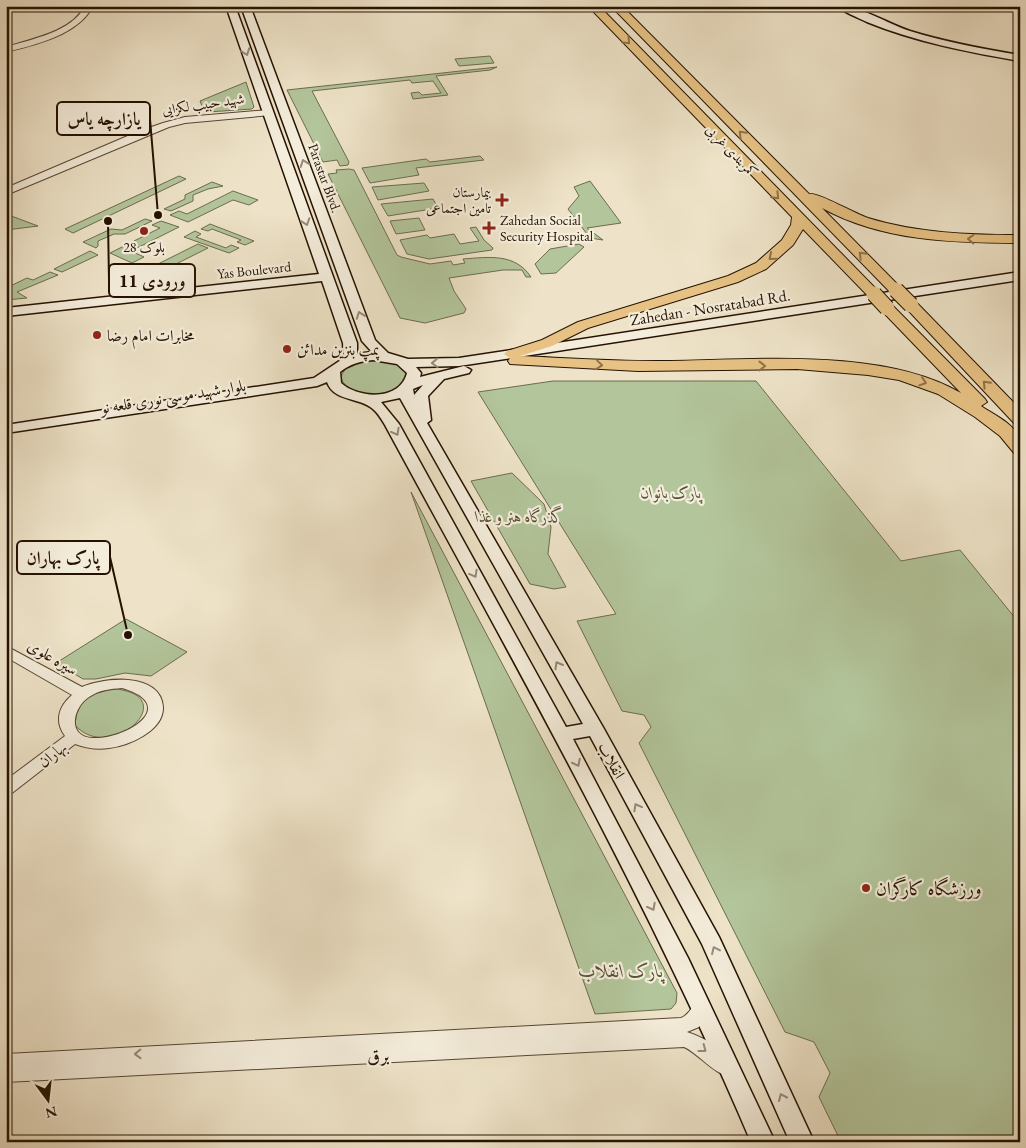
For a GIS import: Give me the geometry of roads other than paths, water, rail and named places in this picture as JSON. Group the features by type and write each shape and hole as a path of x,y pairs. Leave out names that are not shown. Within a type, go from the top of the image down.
{"highway":[{"name":"کمربندی غربی","path":"593,6 874,294"},
{"name":"کمربندی غربی","path":"616,6 896,290"},
{"path":"789,182 824,204 854,217 884,226 945,238 1020,239"},
{"path":"514,358 583,325 733,279 761,266 788,242 798,226 798,218"},
{"path":"896,290 1020,419"},
{"path":"874,294 1007,433 1020,449"},
{"path":"514,358 632,366 814,366 870,370 907,377 936,387 973,408 1007,433"}],"main road":[{"name":"Parastar Blvd.","path":"230,6 350,343 351,360"},
{"name":"Parastar Blvd.","path":"246,6 369,341 384,356"},
{"path":"841,6 892,29 924,39 1020,58"},
{"path":"858,6 892,21 934,35 1020,54"},
{"path":"293,185 311,182"},
{"name":"Yas Boulevard","path":"6,305 324,274"},
{"name":"Yas Boulevard","path":"6,312 304,276"},
{"name":"Zahedan - Nosratabad Rd.","path":"363,398 390,396 408,386 447,373 514,358 1020,276"},
{"name":"Zahedan - Nosratabad Rd.","path":"384,356 406,363 514,358 1020,284"},
{"path":"350,343 369,341"},
{"path":"351,360 367,356 384,356"},
{"name":"بلوار شهید موسی نوری قلعه نو","path":"6,429 318,382 351,360"},
{"name":"انقلاب","path":"406,363 414,373 408,386 407,399 595,729 712,943 802,1142"},
{"path":"334,373 334,384 344,393 363,398"},
{"path":"427,435 421,395 430,384 447,373"},
{"name":"بلوار شهید موسی نوری قلعه نو","path":"6,439 318,391 344,393"},
{"name":"انقلاب","path":"363,398 378,406 392,424 562,734 702,1007 764,1142"},
{"path":"562,734 595,729"}],"street":[{"path":"6,50 76,23 87,14 89,6"},
{"name":"شهید حبیب لکزایی","path":"6,188 135,132 162,123 268,111"},
{"name":"شهید حبیب لکزایی","path":"6,192 140,134 193,118"},
{"name":"سیره علوی","path":"6,651 82,694"},
{"path":"108,684 134,685 145,690 152,697 156,706 155,715 140,733 127,739 98,744 85,742 74,737 67,730 64,721 66,711 72,702 82,694 108,684"},
{"name":"بهاران","path":"6,789 74,737"},
{"name":"برق","path":"6,1074 273,1055 590,1037 682,1026 692,1022 702,1007"},
{"name":"برق","path":"590,1037 685,1039 701,1046 736,1078"},
{"name":"برق","path":"6,1062 273,1055"}],"place":[{"name":"بیمارستان تامین اجتماعی","path":"502,200"},
{"name":"یازارچه یاس","path":"158,215"},
{"name":"ورودی 11","path":"108,221"},
{"name":"Zahedan Social Security Hospital","path":"489,228"},
{"name":"بلوک 28","path":"144,231"},
{"name":"مخابرات امام رضا","path":"97,335"},
{"name":"پمپ بنزین مدائن","path":"287,349"},
{"name":"پارک بهاران","path":"128,635"},
{"name":"ورزشگاه کارگران","path":"866,888"}],"park label":[{"name":"پارک بانوان","path":"671,492"},
{"name":"گذرگاه هنر و غذا","path":"520,516"},
{"name":"پارک انقلاب","path":"621,970"}]}
